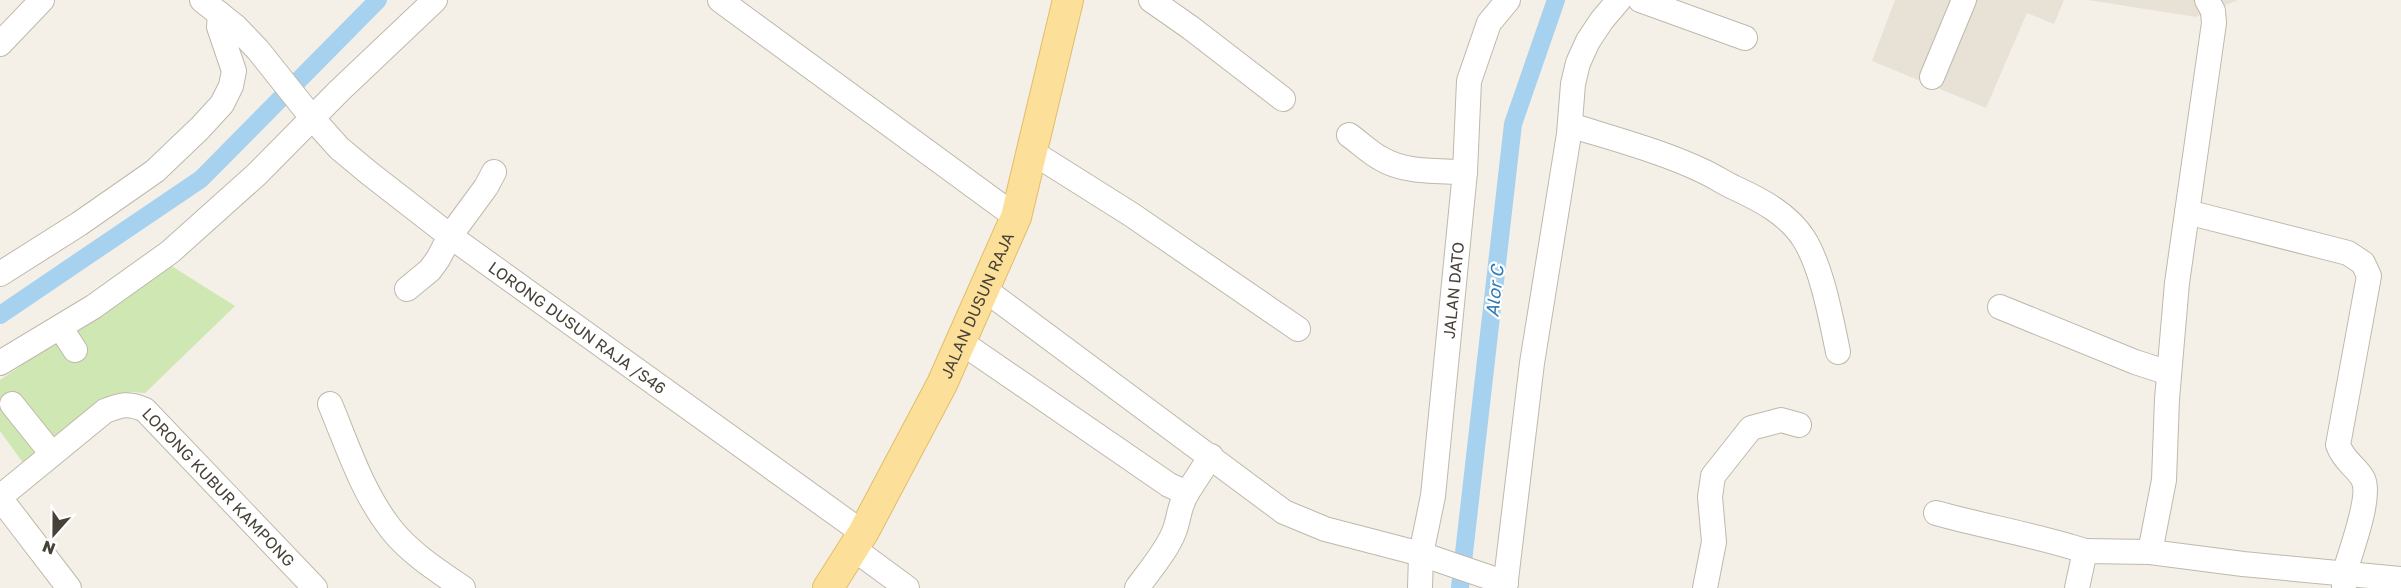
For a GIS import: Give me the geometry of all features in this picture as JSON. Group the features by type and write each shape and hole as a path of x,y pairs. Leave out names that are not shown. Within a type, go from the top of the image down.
{"main road":[{"name":"JALAN DUSUN RAJA","path":"828,588 858,541 942,384 1016,217 1068,0"}],"street":[{"path":"1,42 42,0"},
{"path":"0,363 93,308 170,252 256,175 308,113 339,91 435,0"},
{"path":"720,0 1016,217"},
{"path":"1151,0 1283,99"},
{"name":"JALAN DATO","path":"1420,588 1433,496 1465,172 1469,81 1489,23 1508,0"},
{"path":"984,289 1284,512 1324,529 1424,555 1503,583 1532,363 1570,125 1573,84 1578,63 1588,41 1619,0"},
{"path":"1640,0 1745,38"},
{"path":"1932,77 1964,0"},
{"path":"2150,552 2164,480 2169,373 2177,282 2214,22 2213,11 2206,0"},
{"path":"0,274 79,224 155,171 222,104 231,86 234,71 211,7"},
{"name":"LORONG DUSUN RAJA /S46","path":"211,7 236,27 266,60 339,148 450,236 858,541 907,588"},
{"path":"1570,125 1663,155 1703,171 1758,198 1782,216 1804,238 1830,314 1838,352"},
{"path":"1349,135 1381,159 1399,166 1418,170 1465,172"},
{"path":"1032,152 1132,215 1298,329"},
{"path":"407,289 430,270 450,236 486,187 494,172"},
{"path":"2187,212 2348,253 2363,263 2369,276 2338,445 2343,458 2363,479 2366,493 2344,581"},
{"path":"2000,307 2135,362 2169,373"},
{"path":"60,327 75,350"},
{"path":"961,342 1169,485 1187,492"},
{"path":"12,404 52,454"},
{"path":"330,404 364,488 392,530 432,566 463,588"},
{"name":"LORONG KUBUR KAMPONG","path":"0,498 105,411 120,405 134,405 145,410 315,588"},
{"path":"1705,588 1714,542 1710,497 1713,476 1751,428 1781,420 1799,425"},
{"path":"1137,588 1170,542 1176,526 1179,507 1211,456"},
{"path":"0,498 69,588"},
{"path":"1936,513 1974,524 2046,538 2085,551 2150,552 2344,581 2401,579"},
{"path":"2077,588 2085,551"}],"shaded area":[{"path":"1895,0 2064,0 2054,24 2027,13 1986,108 1872,61"},
{"path":"2088,0 2238,0 2196,17"}],"green space":[{"path":"170,265 235,306 145,393 130,392 26,467 0,431 0,380"}],"waterway":[{"path":"0,315 201,179 378,0"},
{"name":"Alor C","path":"1460,588 1513,124 1556,0"}]}
